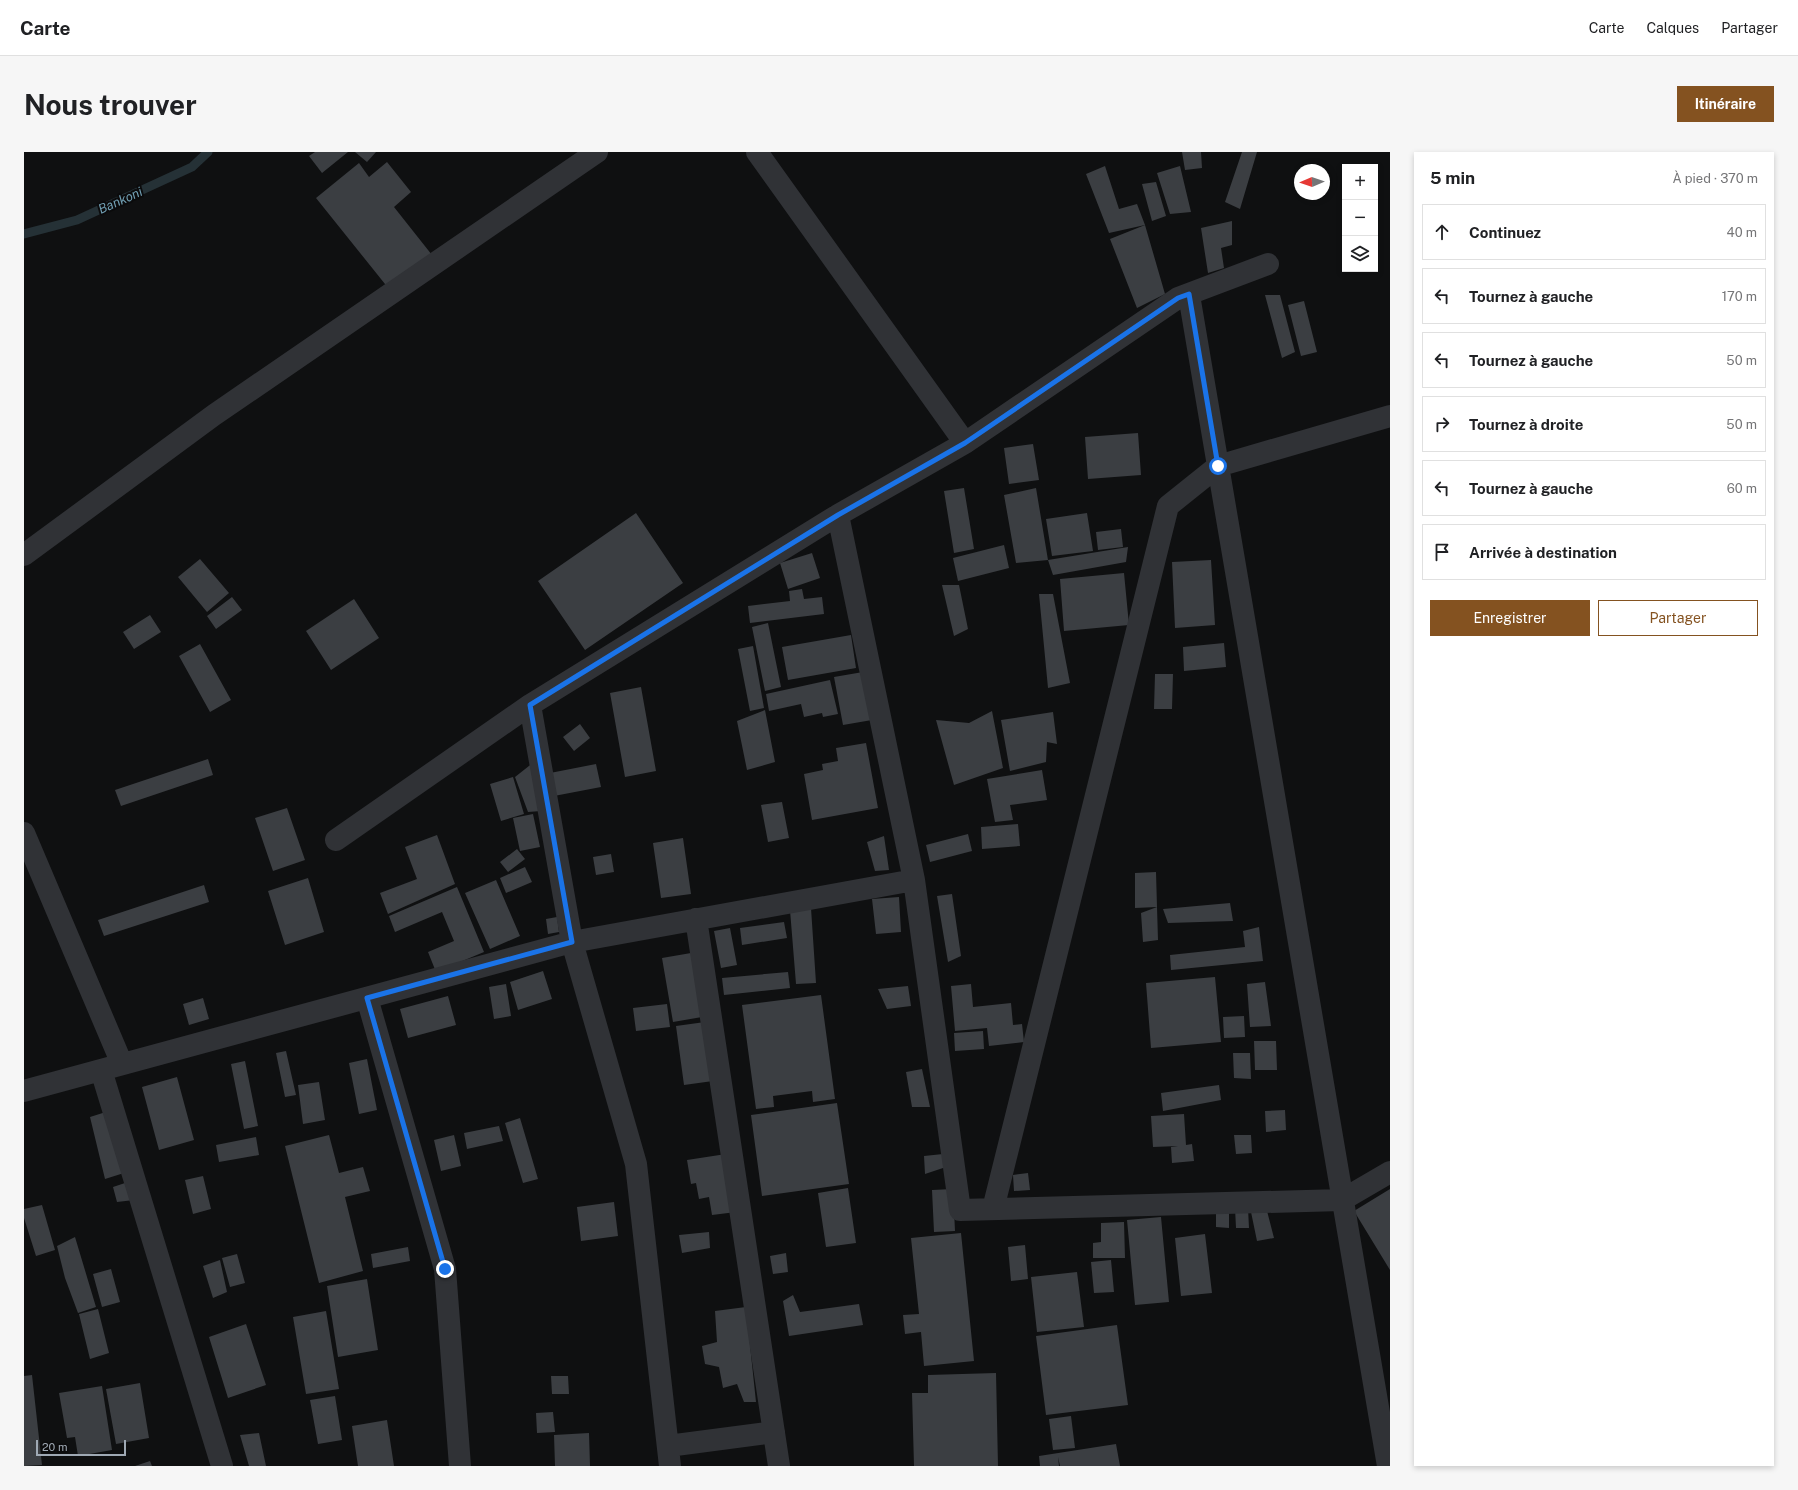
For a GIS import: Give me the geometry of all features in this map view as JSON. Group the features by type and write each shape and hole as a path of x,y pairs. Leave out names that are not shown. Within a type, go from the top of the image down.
{"street":[{"path":"24,555 214,415 597,152"},
{"path":"756,152 965,443"},
{"path":"336,840 530,705 838,515 965,443 1178,298 1268,264"},
{"path":"1189,294 1388,1466"},
{"path":"994,1209 1168,506 1218,466 1390,416"},
{"path":"838,515 914,880 960,1210 1342,1200 1390,1172"},
{"path":"530,705 572,942 636,1164 669,1456 774,1432"},
{"path":"24,833 122,1064"},
{"path":"24,1091 572,942 914,880"},
{"path":"696,919 779,1466"},
{"path":"367,998 445,1269 460,1466"},
{"path":"101,1070 222,1466"}],"building":[{"path":"315,152 348,152 322,173 309,156"},
{"path":"355,152 376,152 367,162"},
{"path":"1182,152 1201,152 1202,168 1185,170"},
{"path":"1242,152 1257,152 1240,209 1225,202"},
{"path":"387,162 411,192 394,207 432,255 389,289 316,198 359,163 369,177"},
{"path":"1105,166 1119,209 1137,204 1145,225 1109,233 1086,174"},
{"path":"1180,166 1191,212 1170,214 1157,173"},
{"path":"1156,182 1166,216 1152,221 1142,184"},
{"path":"1232,221 1232,245 1221,248 1224,268 1208,273 1201,228"},
{"path":"1145,225 1165,294 1137,308 1110,239"},
{"path":"1265,295 1280,295 1295,352 1282,358"},
{"path":"1304,301 1317,352 1301,356 1288,305"},
{"path":"1138,433 1141,475 1088,479 1085,437"},
{"path":"1033,444 1039,480 1009,484 1004,448"},
{"path":"964,488 974,549 954,553 944,491"},
{"path":"1036,488 1048,560 1016,563 1004,495"},
{"path":"636,513 683,583 585,650 538,581"},
{"path":"1087,513 1093,551 1052,556 1046,519"},
{"path":"1121,529 1123,547 1098,550 1096,532"},
{"path":"1004,545 1009,568 958,581 953,558"},
{"path":"1128,547 1126,562 1053,575 1048,560"},
{"path":"812,553 820,578 788,589 780,563"},
{"path":"200,559 229,593 207,612 178,577"},
{"path":"1211,560 1215,625 1175,628 1172,562"},
{"path":"1124,573 1129,625 1064,631 1060,579"},
{"path":"942,585 959,585 968,629 954,636"},
{"path":"802,589 804,599 822,597 824,614 750,623 748,606 790,601 789,591"},
{"path":"1039,594 1053,594 1070,683 1048,688"},
{"path":"232,597 242,610 216,629 207,616"},
{"path":"354,599 379,638 331,670 306,631"},
{"path":"150,615 161,632 134,649 123,632"},
{"path":"768,623 781,687 765,691 752,627"},
{"path":"851,635 856,668 788,680 782,647"},
{"path":"1224,643 1226,667 1184,671 1183,647"},
{"path":"200,644 231,700 210,712 179,656"},
{"path":"753,646 764,708 750,711 738,649"},
{"path":"863,672 872,720 843,725 834,677"},
{"path":"1155,674 1173,674 1172,709 1154,709"},
{"path":"830,680 838,714 823,717 822,713 804,717 801,704 769,711 766,694"},
{"path":"641,687 656,771 625,777 610,693"},
{"path":"765,710 775,762 747,770 737,721"},
{"path":"992,711 1003,768 954,785 936,720 969,723"},
{"path":"1053,712 1057,744 1047,742 1046,762 1010,771 1001,720"},
{"path":"580,724 590,738 574,751 563,737"},
{"path":"866,743 878,808 812,820 804,774 823,770 822,764 838,761 836,748"},
{"path":"208,759 213,775 121,806 115,790"},
{"path":"534,762 541,811 528,812 515,777"},
{"path":"596,764 601,787 554,796 550,773"},
{"path":"1042,770 1047,800 1010,805 1013,820 995,822 987,779"},
{"path":"513,777 524,814 501,821 490,784"},
{"path":"782,802 789,838 768,842 761,805"},
{"path":"287,808 305,860 273,871 255,818"},
{"path":"533,814 540,847 520,851 513,818"},
{"path":"1018,824 1020,846 982,849 981,827"},
{"path":"968,834 972,851 930,862 926,845"},
{"path":"437,835 455,884 388,914 380,893 417,879 405,847"},
{"path":"884,836 889,870 875,871 867,842"},
{"path":"683,838 691,894 661,898 653,843"},
{"path":"517,849 525,859 508,872 500,862"},
{"path":"611,854 614,872 596,875 593,857"},
{"path":"525,867 532,882 506,893 500,878"},
{"path":"1156,872 1157,907 1135,908 1135,873"},
{"path":"308,878 324,932 285,945 268,891"},
{"path":"496,880 520,936 490,949 465,893"},
{"path":"204,885 209,902 104,936 98,920"},
{"path":"457,887 484,952 436,972 428,952 454,941 442,912 395,932 389,916"},
{"path":"952,894 961,956 948,962 937,896"},
{"path":"899,897 901,932 876,934 872,899"},
{"path":"1230,903 1233,921 1168,923 1163,909"},
{"path":"1157,907 1158,940 1143,942 1141,913"},
{"path":"811,908 816,983 796,984 790,910"},
{"path":"557,917 559,932 548,934 546,919"},
{"path":"784,922 787,938 742,945 740,928"},
{"path":"1259,927 1263,961 1171,970 1170,955 1245,947 1243,931"},
{"path":"730,928 737,965 721,968 714,931"},
{"path":"691,953 702,1017 673,1022 662,958"},
{"path":"543,971 552,999 518,1010 510,982"},
{"path":"788,972 790,988 724,995 722,978"},
{"path":"1215,977 1221,1042 1151,1048 1146,983"},
{"path":"1265,982 1271,1026 1250,1027 1247,984"},
{"path":"506,984 511,1016 494,1019 489,987"},
{"path":"971,984 973,1007 1011,1003 1013,1025 1022,1024 1024,1042 989,1046 987,1028 955,1031 951,986"},
{"path":"908,986 911,1006 887,1009 878,989"},
{"path":"821,995 835,1099 813,1102 812,1091 773,1096 774,1107 756,1109 742,1005"},
{"path":"448,996 456,1025 408,1038 400,1009"},
{"path":"203,998 209,1019 189,1025 183,1004"},
{"path":"667,1004 670,1027 636,1031 633,1008"},
{"path":"1244,1016 1245,1037 1224,1038 1223,1017"},
{"path":"705,1022 713,1081 684,1085 676,1026"},
{"path":"983,1031 984,1049 955,1051 954,1033"},
{"path":"1254,1041 1276,1041 1277,1070 1255,1070"},
{"path":"286,1051 296,1095 285,1097 276,1053"},
{"path":"1233,1053 1250,1053 1251,1079 1234,1078"},
{"path":"367,1059 377,1110 359,1114 349,1063"},
{"path":"245,1061 258,1126 244,1129 231,1064"},
{"path":"922,1069 930,1107 912,1107 906,1072"},
{"path":"177,1077 194,1140 159,1150 142,1087"},
{"path":"319,1082 325,1120 303,1124 298,1085"},
{"path":"1219,1085 1221,1100 1163,1111 1161,1093"},
{"path":"837,1103 849,1184 762,1196 751,1115"},
{"path":"1285,1110 1286,1130 1266,1132 1265,1111"},
{"path":"109,1111 124,1173 105,1179 90,1117"},
{"path":"1184,1114 1186,1145 1192,1144 1194,1161 1172,1163 1171,1147 1178,1146 1153,1147 1151,1116"},
{"path":"520,1118 538,1179 523,1183 505,1123"},
{"path":"499,1126 503,1141 467,1149 464,1133"},
{"path":"329,1135 339,1173 363,1167 370,1191 345,1197 363,1271 319,1283 285,1146"},
{"path":"454,1135 461,1166 441,1171 434,1140"},
{"path":"1234,1135 1251,1135 1252,1153 1236,1154"},
{"path":"256,1137 259,1155 219,1162 216,1145"},
{"path":"726,1154 736,1212 712,1215 709,1197 699,1199 696,1183 691,1184 687,1160"},
{"path":"943,1154 946,1167 925,1174 924,1156"},
{"path":"1028,1173 1030,1190 1014,1191 1013,1175"},
{"path":"203,1176 211,1209 193,1214 185,1180"},
{"path":"128,1182 134,1200 117,1202 113,1187"},
{"path":"848,1188 856,1243 826,1247 818,1193"},
{"path":"953,1189 955,1231 934,1232 932,1190"},
{"path":"1390,1189 1390,1270 1354,1211"},
{"path":"614,1202 618,1236 581,1241 577,1207"},
{"path":"42,1205 55,1250 36,1256 24,1218 24,1209"},
{"path":"1266,1207 1274,1238 1257,1241 1251,1212"},
{"path":"1235,1208 1248,1208 1249,1228 1236,1228"},
{"path":"1216,1211 1229,1211 1229,1228 1216,1227"},
{"path":"1161,1217 1169,1302 1135,1305 1127,1220"},
{"path":"1124,1222 1125,1258 1093,1258 1093,1243 1101,1242 1101,1223"},
{"path":"709,1232 710,1248 682,1253 679,1235"},
{"path":"961,1233 974,1361 924,1366 921,1332 905,1334 903,1315 919,1314 911,1238"},
{"path":"1205,1234 1212,1293 1181,1296 1175,1238"},
{"path":"75,1237 96,1307 78,1313 65,1278 57,1246"},
{"path":"1025,1245 1028,1279 1011,1281 1008,1247"},
{"path":"408,1247 410,1261 373,1268 371,1254"},
{"path":"786,1253 788,1272 773,1274 770,1256"},
{"path":"237,1254 245,1283 230,1287 222,1258"},
{"path":"220,1260 227,1292 213,1298 203,1266"},
{"path":"1111,1260 1114,1292 1094,1293 1091,1262"},
{"path":"111,1269 120,1302 102,1307 93,1274"},
{"path":"1077,1272 1084,1327 1037,1332 1031,1277"},
{"path":"367,1279 378,1350 338,1357 327,1286"},
{"path":"793,1295 800,1312 859,1304 863,1325 789,1336 783,1301"},
{"path":"746,1307 756,1402 744,1402 737,1384 723,1388 719,1367 705,1364 702,1346 717,1342 715,1311"},
{"path":"98,1309 109,1353 90,1359 79,1314"},
{"path":"326,1311 339,1389 306,1394 293,1317"},
{"path":"246,1324 266,1385 228,1398 209,1337"},
{"path":"1117,1325 1128,1405 1046,1415 1036,1336"},
{"path":"996,1373 998,1466 914,1466 912,1393 928,1393 928,1375"},
{"path":"32,1375 42,1465 24,1466 24,1376"},
{"path":"551,1376 568,1376 569,1394 552,1394"},
{"path":"140,1383 149,1438 116,1444 106,1389"},
{"path":"102,1386 112,1450 78,1456 75,1437 67,1438 59,1393"},
{"path":"335,1396 342,1440 318,1444 310,1400"},
{"path":"553,1412 555,1432 537,1433 536,1413"},
{"path":"1071,1416 1075,1448 1053,1450 1049,1419"},
{"path":"387,1420 394,1466 358,1466 352,1426"},
{"path":"259,1433 266,1466 249,1466 240,1435"},
{"path":"589,1433 590,1466 555,1466 554,1435"},
{"path":"1116,1444 1120,1466 1060,1466 1058,1457 1059,1466 1040,1466 1039,1456"},
{"path":"150,1461 152,1466 135,1466"}],"waterway":[{"name":"Bankoni","path":"24,234 77,220 192,167 208,152"}],"route":[{"path":"445,1269 367,998 572,942 530,705 838,515 965,443 1178,298 1189,294 1218,466"}]}
